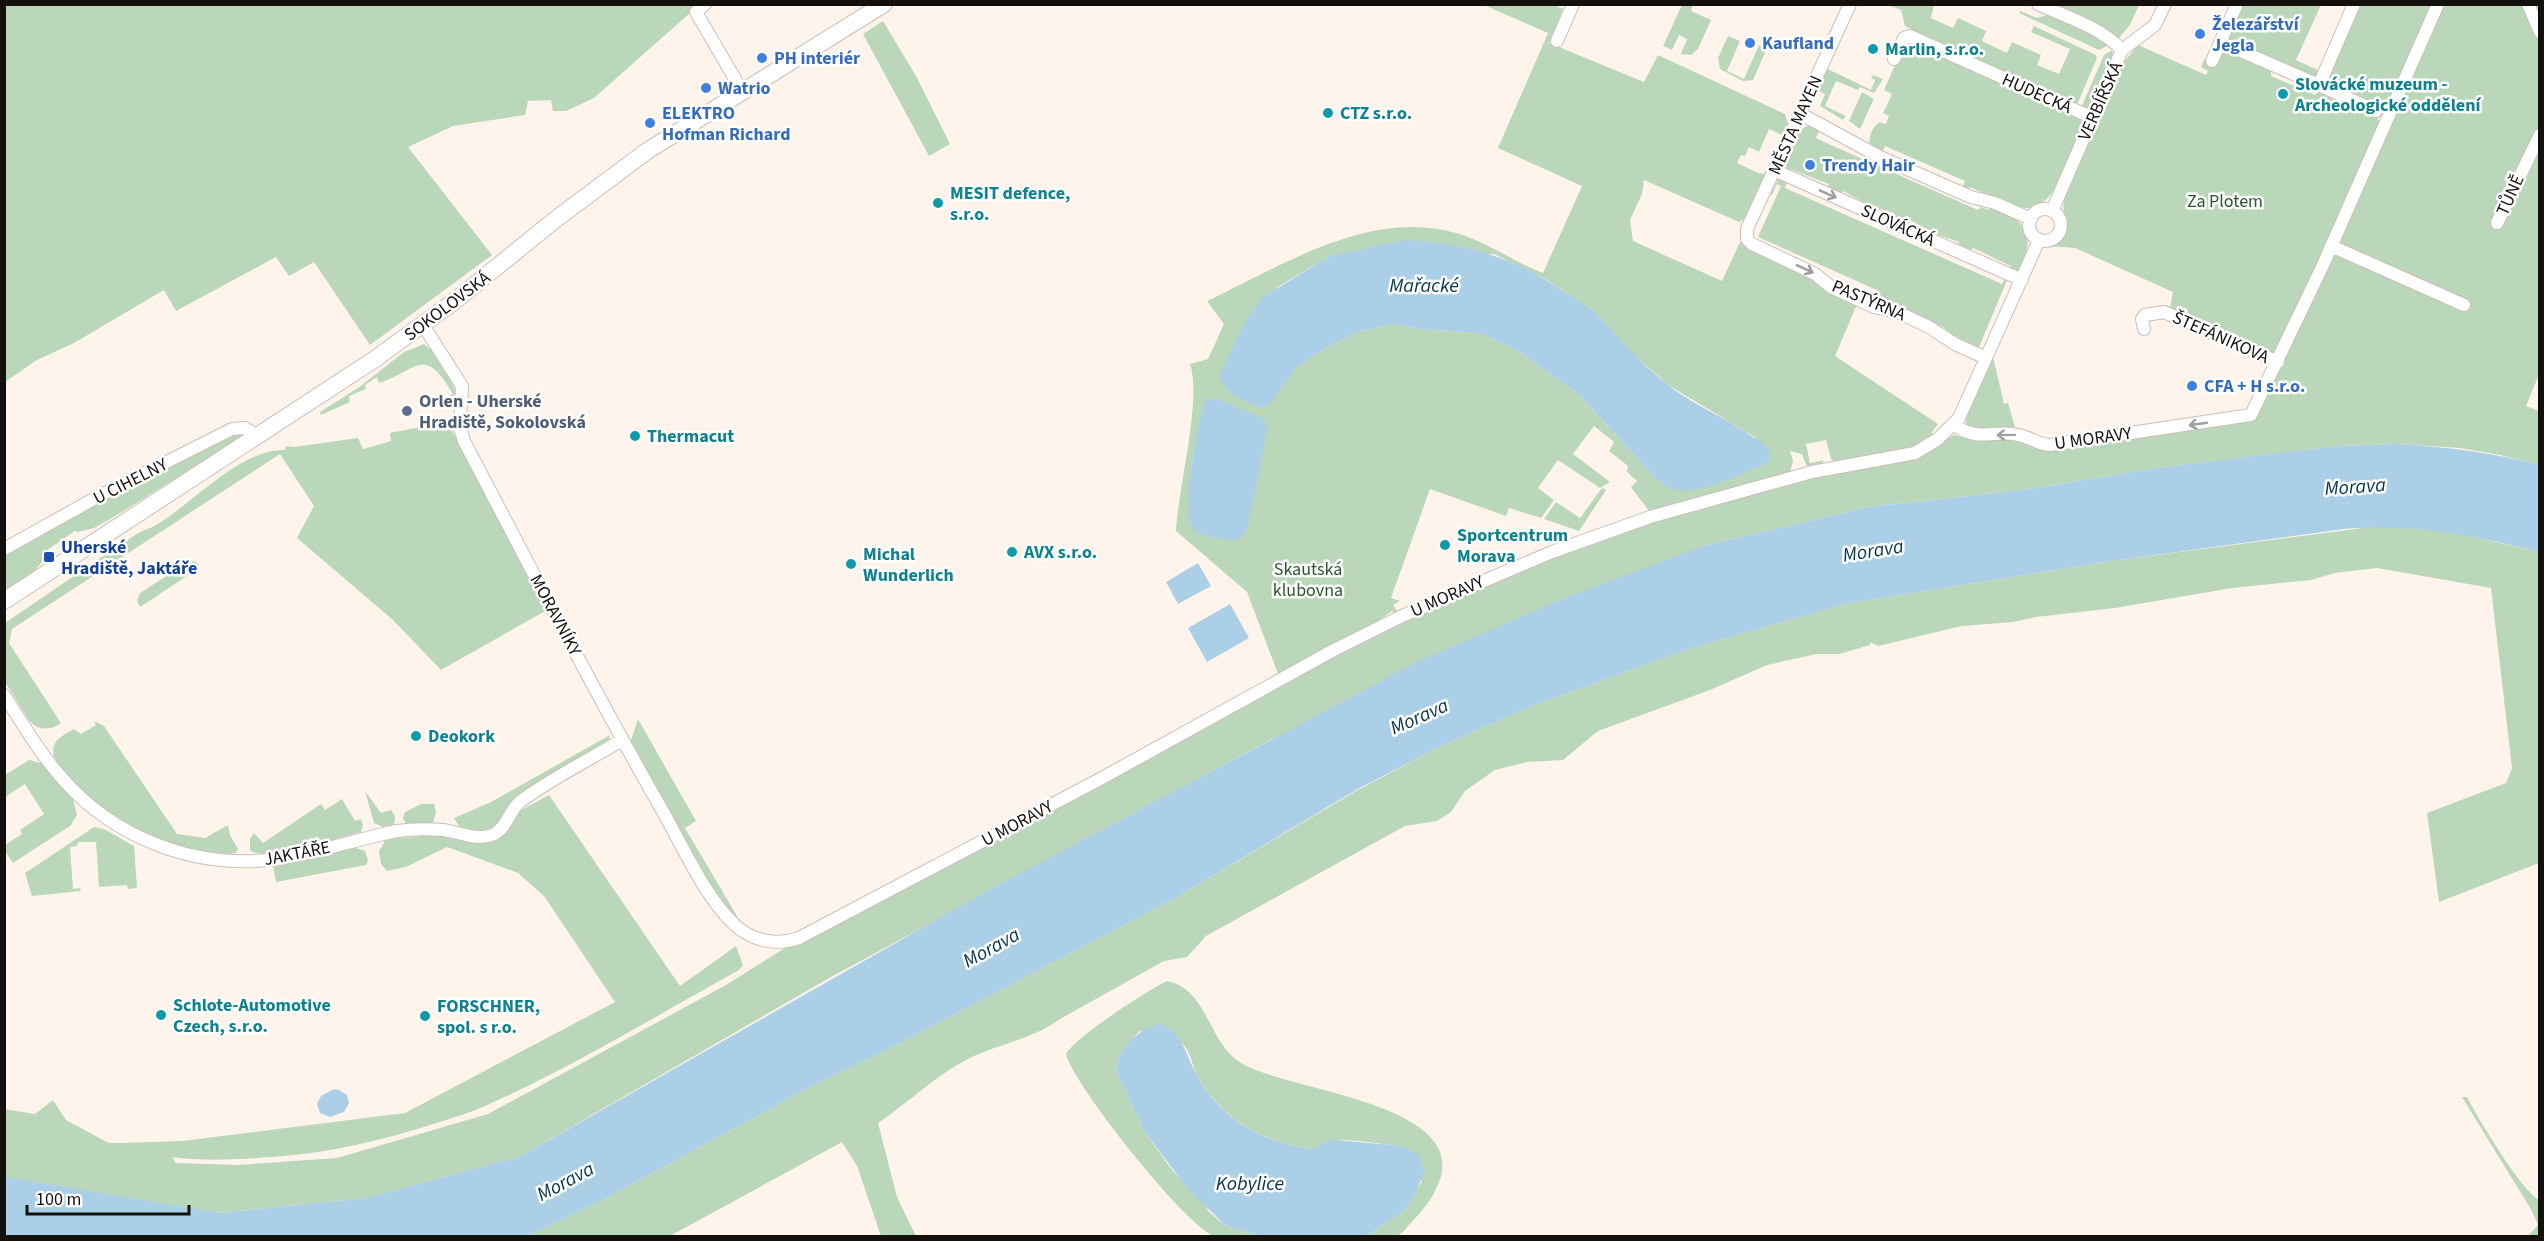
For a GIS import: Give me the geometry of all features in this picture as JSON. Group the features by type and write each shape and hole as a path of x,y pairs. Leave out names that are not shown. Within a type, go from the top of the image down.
{"main road":[{"name":"SOKOLOVSKÁ","path":"4,602 361,369 423,325 620,171 742,91 884,4"}],"street":[{"path":"705,4 696,12 742,91"},
{"path":"1557,41 1573,4"},
{"name":"MĚSTA MAYEN","path":"1752,244 1747,239 1747,229 1850,4"},
{"path":"2038,4 2104,34 2122,50"},
{"name":"VERBÍŘSKÁ","path":"2052,211 2122,50 2155,25 2165,4"},
{"path":"2212,61 2237,4"},
{"path":"2319,85 2354,4"},
{"name":"ŠTEFÁNIKOVA","path":"2263,393 2438,4"},
{"path":"2528,4 2540,32"},
{"name":"HUDECKÁ","path":"1894,59 1904,38 1910,36 2093,118"},
{"path":"2220,42 2376,111"},
{"path":"1801,114 1880,157 1971,197 1995,203 2031,219"},
{"name":"TŮNĚ","path":"2498,223 2540,135"},
{"name":"SLOVÁCKÁ","path":"1774,170 2022,280"},
{"path":"2040,210 2052,211 2060,219 2060,232 2051,240 2039,240 2030,229 2031,219 2040,210"},
{"path":"1954,425 2039,240"},
{"name":"PASTÝRNA","path":"1752,244 1815,274 1831,287 1874,307 1897,312 1986,358"},
{"path":"2331,246 2464,305"},
{"name":"ŠTEFÁNIKOVA","path":"2144,329 2142,319 2145,315 2164,312 2277,362"},
{"name":"MORAVNÍKY","path":"423,325 462,386 459,423 464,441 622,740 714,901"},
{"name":"U MORAVY","path":"714,901 736,926 752,936 776,942 799,938 1102,778 1332,651 1421,607 1552,552 1650,517 1812,472 1915,453 1927,448 1954,425 1973,435 2016,434 2050,445 2247,417 2254,412 2263,393"},
{"name":"U CIHELNY","path":"4,549 90,501 232,429 245,428 257,435"},
{"name":"JAKTÁŘE","path":"4,695 59,775 104,817 133,835 167,849 219,860 277,859 402,830 445,830 475,837 487,836 498,832 521,801 622,740"}],"green space":[{"path":"2055,4 2139,5 2130,25 2119,38 2054,7"},
{"path":"5,5 699,5 594,98 566,111 553,111 551,100 528,101 525,115 453,126 408,147 492,255 370,345 314,262 289,276 276,257 176,311 164,290 74,343 37,360 5,382"},
{"name":"Skautská klubovna","path":"1484,5 1554,5 1563,9 1549,43 1644,82 1658,55 1785,114 1788,124 1784,136 1769,129 1759,152 1749,147 1745,156 1741,155 1737,163 1758,173 1767,174 1748,217 1739,222 1644,180 1642,194 1630,220 1633,241 1722,281 1740,242 1813,276 1817,279 1816,283 1858,302 1835,356 1938,424 1932,432 1934,437 1913,451 1836,463 1831,459 1826,440 1806,444 1810,463 1824,460 1821,465 1807,467 1802,454 1790,451 1793,461 1790,472 1696,500 1690,499 1649,511 1631,487 1637,481 1627,472 1628,466 1609,451 1614,442 1594,426 1573,454 1610,482 1600,488 1558,460 1538,488 1554,500 1541,518 1509,508 1506,516 1430,489 1391,598 1400,601 1393,605 1399,614 1396,615 1392,611 1375,623 1278,674 1247,592 1176,531 1193,399 1190,364 1208,359 1224,324 1207,301 1329,244 1361,234 1394,228 1426,228 1459,234 1481,242 1543,273 1582,186 1498,148 1548,33","holes":["1494,254 1545,279 1591,309 1628,349 1668,385 1755,437 1768,463 1723,481 1691,489 1676,490 1655,478 1581,396 1520,352 1479,333 1420,329 1392,324 1358,332 1326,348 1298,366 1276,288 1330,256","1218,399 1251,414 1190,505 1192,461 1204,403"]},
{"path":"1682,5 1693,5 1691,11 1711,20 1698,49 1691,55 1681,54 1687,39 1679,35 1672,50 1663,46"},
{"path":"1888,5 1934,5 1931,18 1953,28 1958,18 1986,31 1982,41 2007,53 2012,42 2041,55 2037,65 2059,74 2070,49 2031,32 2034,26 2096,55 2097,58 2073,114 2080,118 2083,126 2063,175 2047,198 2038,205 2028,208 2013,206 1970,187 1967,190 1962,188 1965,181 1885,146 1882,153 1870,146 1871,132 1880,122 1886,124 1889,116 1883,113 1892,94 1884,90 1911,29 1905,26 1901,10"},
{"path":"2241,5 2321,5 2296,60 2320,71 2317,78 2230,40 2228,37"},
{"path":"2359,5 2432,5 2387,107 2382,109 2328,85 2326,81"},
{"path":"2444,5 2539,5 2540,372 2526,406 2539,411 2539,465 2460,448 2396,444 2341,446 2157,468 2023,490 1869,507 1703,546 1270,740 831,977 521,1156 368,1198 219,1213 5,1178 4,1109 35,1114 53,1100 66,1120 109,1143 182,1141 405,1113 615,1002 544,896 518,873 447,847 406,867 387,871 381,864 379,851 386,839 436,835 481,843 516,813 549,795 680,986 736,946 743,965 739,970 580,1059 467,1113 398,1134 336,1149 294,1155 235,1159 172,1157 176,1163 238,1165 337,1158 488,1114 726,985 788,946 1400,619 1627,528 1793,480 1918,457 1954,435 1972,440 2011,438 2042,447 2255,418 2274,382"},
{"path":"2020,11 2037,18 2047,15 2094,35 2109,45 2099,50 2019,13"},
{"path":"883,21 916,76 950,144 929,156 863,34"},
{"path":"1728,36 1740,41 1727,71 1744,79 1759,45 1767,48 1753,80 1743,81 1720,69 1718,58"},
{"name":"Za Plotem","path":"2138,45 2206,75 2208,71 2201,67 2205,58 2214,62 2223,50 2271,70 2271,76 2315,95 2320,91 2377,116 2379,122 2368,150 2275,355 2170,308 2173,292 2075,248 2050,246 2062,234 2064,228 2065,192 2123,63"},
{"path":"2112,50 2113,56 2094,103 2087,109 2081,108 2104,55"},
{"path":"1828,69 1871,90 1875,80 1871,78 1873,75 1883,79 1874,93 1860,87 1858,90 1836,81 1825,106 1846,116 1843,120 1820,106 1825,94 1817,90 1825,70"},
{"path":"1862,92 1874,99 1860,129 1849,121"},
{"path":"1811,125 1820,129 1816,138 1824,142 1978,210 1981,207 1989,210 1992,208 2013,218 2025,230 2027,238 2025,258 2020,270 2014,272 2010,269 2011,266 1978,250 1973,248 1971,250 1958,244 1959,242 1936,234 1908,219 1906,221 1893,216 1894,213 1871,206 1843,191 1842,193 1828,187 1829,184 1790,169 1788,171 1783,164 1796,135"},
{"path":"1779,178 1788,180 1785,188 2002,284 2005,278 2008,278 1977,352 1972,350 1974,345 1944,331 1945,328 1882,298 1879,304 1875,303 1879,291 1758,237 1781,186 1777,184 1770,195"},
{"path":"424,344 444,368 451,382 457,396 452,405 443,407 439,405 440,400 453,394 435,370 427,365 420,365 379,383 377,377 365,385 366,389 349,396 350,402 321,415 320,412 358,388 404,352"},
{"path":"1993,357 2004,404 2008,403 2015,427 1979,432 1966,426 1966,415"},
{"path":"442,421 450,427 547,610 441,670 393,620 297,538 314,506 280,454 12,629 9,643 61,723 52,727 39,728 28,719 5,682 5,623 132,537 171,515 234,467 251,458 268,452 285,450 286,446 294,447 358,438 363,449 391,441 390,433"},
{"path":"237,430 245,435 117,515 94,528 75,531 43,553 45,558 32,574 5,592 5,555 61,520"},
{"path":"1602,488 1606,490 1579,531 1544,519 1556,502 1580,518"},
{"path":"2378,526 2453,532 2539,552 2539,863 2439,902 2427,813 2506,783 2512,768 2491,588 2377,568 2335,573 2311,580 2232,588 2115,608 2036,617 2013,622 1962,626 1878,646 1870,642 1870,645 1839,654 1817,654 1767,665 1710,690 1598,731 1563,760 1527,762 1495,770 1465,791 1451,812 1437,821 1405,826 1206,936 1187,957 1164,961 1038,1032 979,1054 956,1066 878,1123 897,1197 916,1236 881,1236 857,1166 842,1142 670,1236 528,1236 599,1202 812,1086 885,1051 1179,896 1356,791 1441,746 1527,708 1688,649 1849,603 2112,561"},
{"path":"195,561 199,565 196,570 140,607 137,601 140,593 188,562"},
{"path":"638,719 696,821 685,828 737,916 736,918 708,882 630,743"},
{"path":"94,721 104,726 177,834 205,838 228,825 230,835 238,849 236,853 221,854 185,847 147,834 112,814 81,789 56,762 53,750 55,743 62,736 74,729 81,734 96,725"},
{"path":"610,735 608,743 493,828 477,831 459,826 454,818 491,802"},
{"path":"29,760 41,763 73,799 77,815 70,826 13,863 5,851 5,845 22,834 20,830 44,814 25,784 5,797 5,775"},
{"path":"365,791 381,813 391,810 395,816 394,825 383,827 374,823"},
{"path":"342,799 355,821 361,819 363,825 361,832 285,851 257,853 250,850 250,839 254,833 263,843 321,804 325,810"},
{"path":"421,804 434,804 436,811 433,824 406,824 403,818 405,812"},
{"path":"94,827 104,829 134,846 137,888 128,889 127,885 99,887 96,842 78,842 77,846 70,847 73,889 80,888 81,891 32,896 25,873"},
{"path":"353,847 365,851 368,861 366,865 276,882 273,866"},
{"path":"1167,981 1191,994 1220,1041 1238,1061 1260,1072 1369,1103 1404,1118 1430,1136 1442,1159 1436,1189 1403,1232 1397,1236 1366,1236 1404,1211 1422,1181 1402,1146 1345,1140 1323,1144 1313,1149 1261,1135 1232,1117 1219,1105 1197,1075 1188,1052 1180,1042 1140,1031 1125,1049 1116,1071 1144,1131 1172,1170 1204,1203 1209,1212 1226,1226 1260,1236 1231,1238 1214,1236 1200,1227 1180,1208 1108,1122 1073,1070 1066,1054 1072,1046 1097,1026"},
{"path":"2462,1097 2467,1097 2511,1168 2539,1200 2539,1236 2528,1236 2538,1225 2532,1211"}],"water":[{"name":"Mařacké","path":"1404,240 1468,248 1506,260 1543,279 1593,311 1639,359 1680,394 1734,424 1759,441 1771,451 1768,463 1710,486 1686,491 1670,488 1655,478 1581,396 1520,352 1479,333 1420,329 1392,324 1358,332 1326,348 1298,366 1270,403 1263,407 1243,400 1230,392 1221,382 1219,376 1247,318 1263,297 1330,256"},
{"path":"1210,399 1218,399 1262,418 1268,426 1248,527 1237,541 1199,534 1191,523 1189,491 1194,449 1204,403"},
{"name":"Morava","path":"2396,444 2468,451 2539,465 2539,552 2491,540 2418,529 2344,529 2112,561 1849,603 1688,649 1527,708 1441,746 1356,790 1179,896 885,1051 812,1086 599,1202 528,1236 5,1236 5,1177 220,1213 367,1198 521,1156 980,895 1417,662 1560,600 1703,546 1869,507 2023,490 2157,468 2287,452 2341,446"},
{"path":"1198,563 1211,586 1178,604 1166,582"},
{"path":"1230,604 1249,638 1207,662 1188,628"},
{"name":"Kobylice","path":"1160,1024 1168,1028 1179,1039 1197,1075 1218,1105 1245,1127 1277,1141 1313,1149 1324,1142 1336,1140 1402,1146 1419,1155 1424,1172 1415,1195 1404,1211 1366,1236 1260,1236 1226,1226 1188,1189 1144,1131 1116,1071 1121,1054 1130,1041 1144,1030"},
{"path":"334,1089 347,1095 349,1103 344,1112 330,1117 320,1113 317,1104 321,1096"}],"place":[{"name":"Železářství Jegla","path":"2200,34"},
{"name":"Kaufland","path":"1750,43"},
{"name":"Marlin, s.r.o.","path":"1873,49"},
{"name":"PH interiér","path":"762,58"},
{"name":"Watrio","path":"706,88"},
{"name":"Slovácké muzeum - Archeologické oddělení","path":"2283,94"},
{"name":"CTZ s.r.o.","path":"1328,113"},
{"name":"ELEKTRO Hofman Richard","path":"650,123"},
{"name":"Trendy Hair","path":"1810,165"},
{"name":"MESIT defence, s.r.o.","path":"938,203"},
{"name":"CFA + H s.r.o.","path":"2192,386"},
{"name":"Orlen - Uherské Hradiště, Sokolovská","path":"407,411"},
{"name":"Thermacut","path":"635,436"},
{"name":"Sportcentrum Morava","path":"1445,545"},
{"name":"AVX s.r.o.","path":"1012,552"},
{"name":"Uherské Hradiště, Jaktáře","path":"49,557"},
{"name":"Michal Wunderlich","path":"851,564"},
{"name":"Deokork","path":"416,736"},
{"name":"Schlote-Automotive Czech, s.r.o.","path":"161,1015"},
{"name":"FORSCHNER, spol. s r.o.","path":"425,1016"}]}
